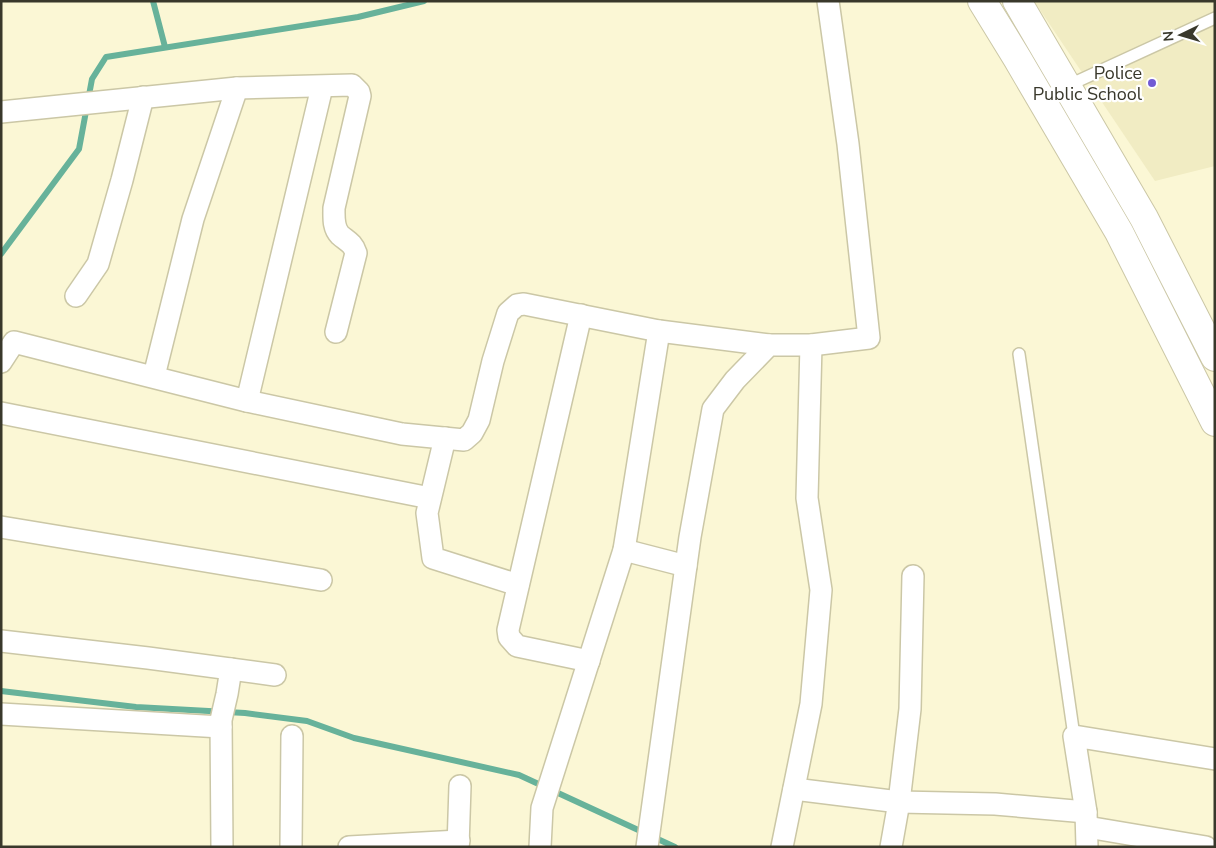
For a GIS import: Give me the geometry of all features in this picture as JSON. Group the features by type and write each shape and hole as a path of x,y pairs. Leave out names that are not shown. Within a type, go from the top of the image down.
{"main road":[{"path":"982,1 1119,232 1215,422"},
{"path":"1016,1 1068,86 1144,218 1215,357"}],"street":[{"path":"1,362 14,342 247,401 402,434 464,440 472,433 479,420 493,361 508,313 516,305 524,304 659,332 769,345 811,345 869,338 848,144 828,1"},
{"path":"1,112 94,101 238,88 352,86 359,92 360,96 334,208 334,223 339,234 354,246 356,253 336,332"},
{"path":"247,401 322,87"},
{"path":"154,376 193,219 238,88"},
{"path":"76,296 98,264 143,97"},
{"path":"581,315 508,630 509,638 517,646 589,661"},
{"path":"540,847 542,808 624,550 659,332"},
{"path":"647,847 686,566 713,409 735,380 769,345"},
{"path":"782,847 811,704 821,590 807,498 811,345"},
{"path":"1,412 430,498"},
{"path":"445,438 427,513 433,558 518,585"},
{"path":"1,526 321,580"},
{"path":"624,550 686,566"},
{"path":"892,847 900,802 910,709 913,576"},
{"path":"1,641 275,675"},
{"path":"222,847 221,724 231,669"},
{"path":"1,714 221,724"},
{"path":"291,847 292,736"},
{"path":"1087,829 1074,736 1215,759"},
{"path":"349,847 459,844 460,786"},
{"path":"794,788 900,802 995,804 1087,829 1206,847"}],"lane":[{"path":"1041,98 1215,18"},
{"path":"1019,354 1074,736"}],"shaded area":[{"name":"Police Public School","path":"1034,1 1215,1 1215,166 1155,181"}],"waterway":[{"path":"153,1 165,47"},
{"path":"1,254 79,149 92,79 106,57 358,17 424,1"},
{"path":"1,691 136,707 245,713 307,721 354,738 519,775 675,847"}],"place":[{"name":"Police Public School","path":"1152,83"}]}
